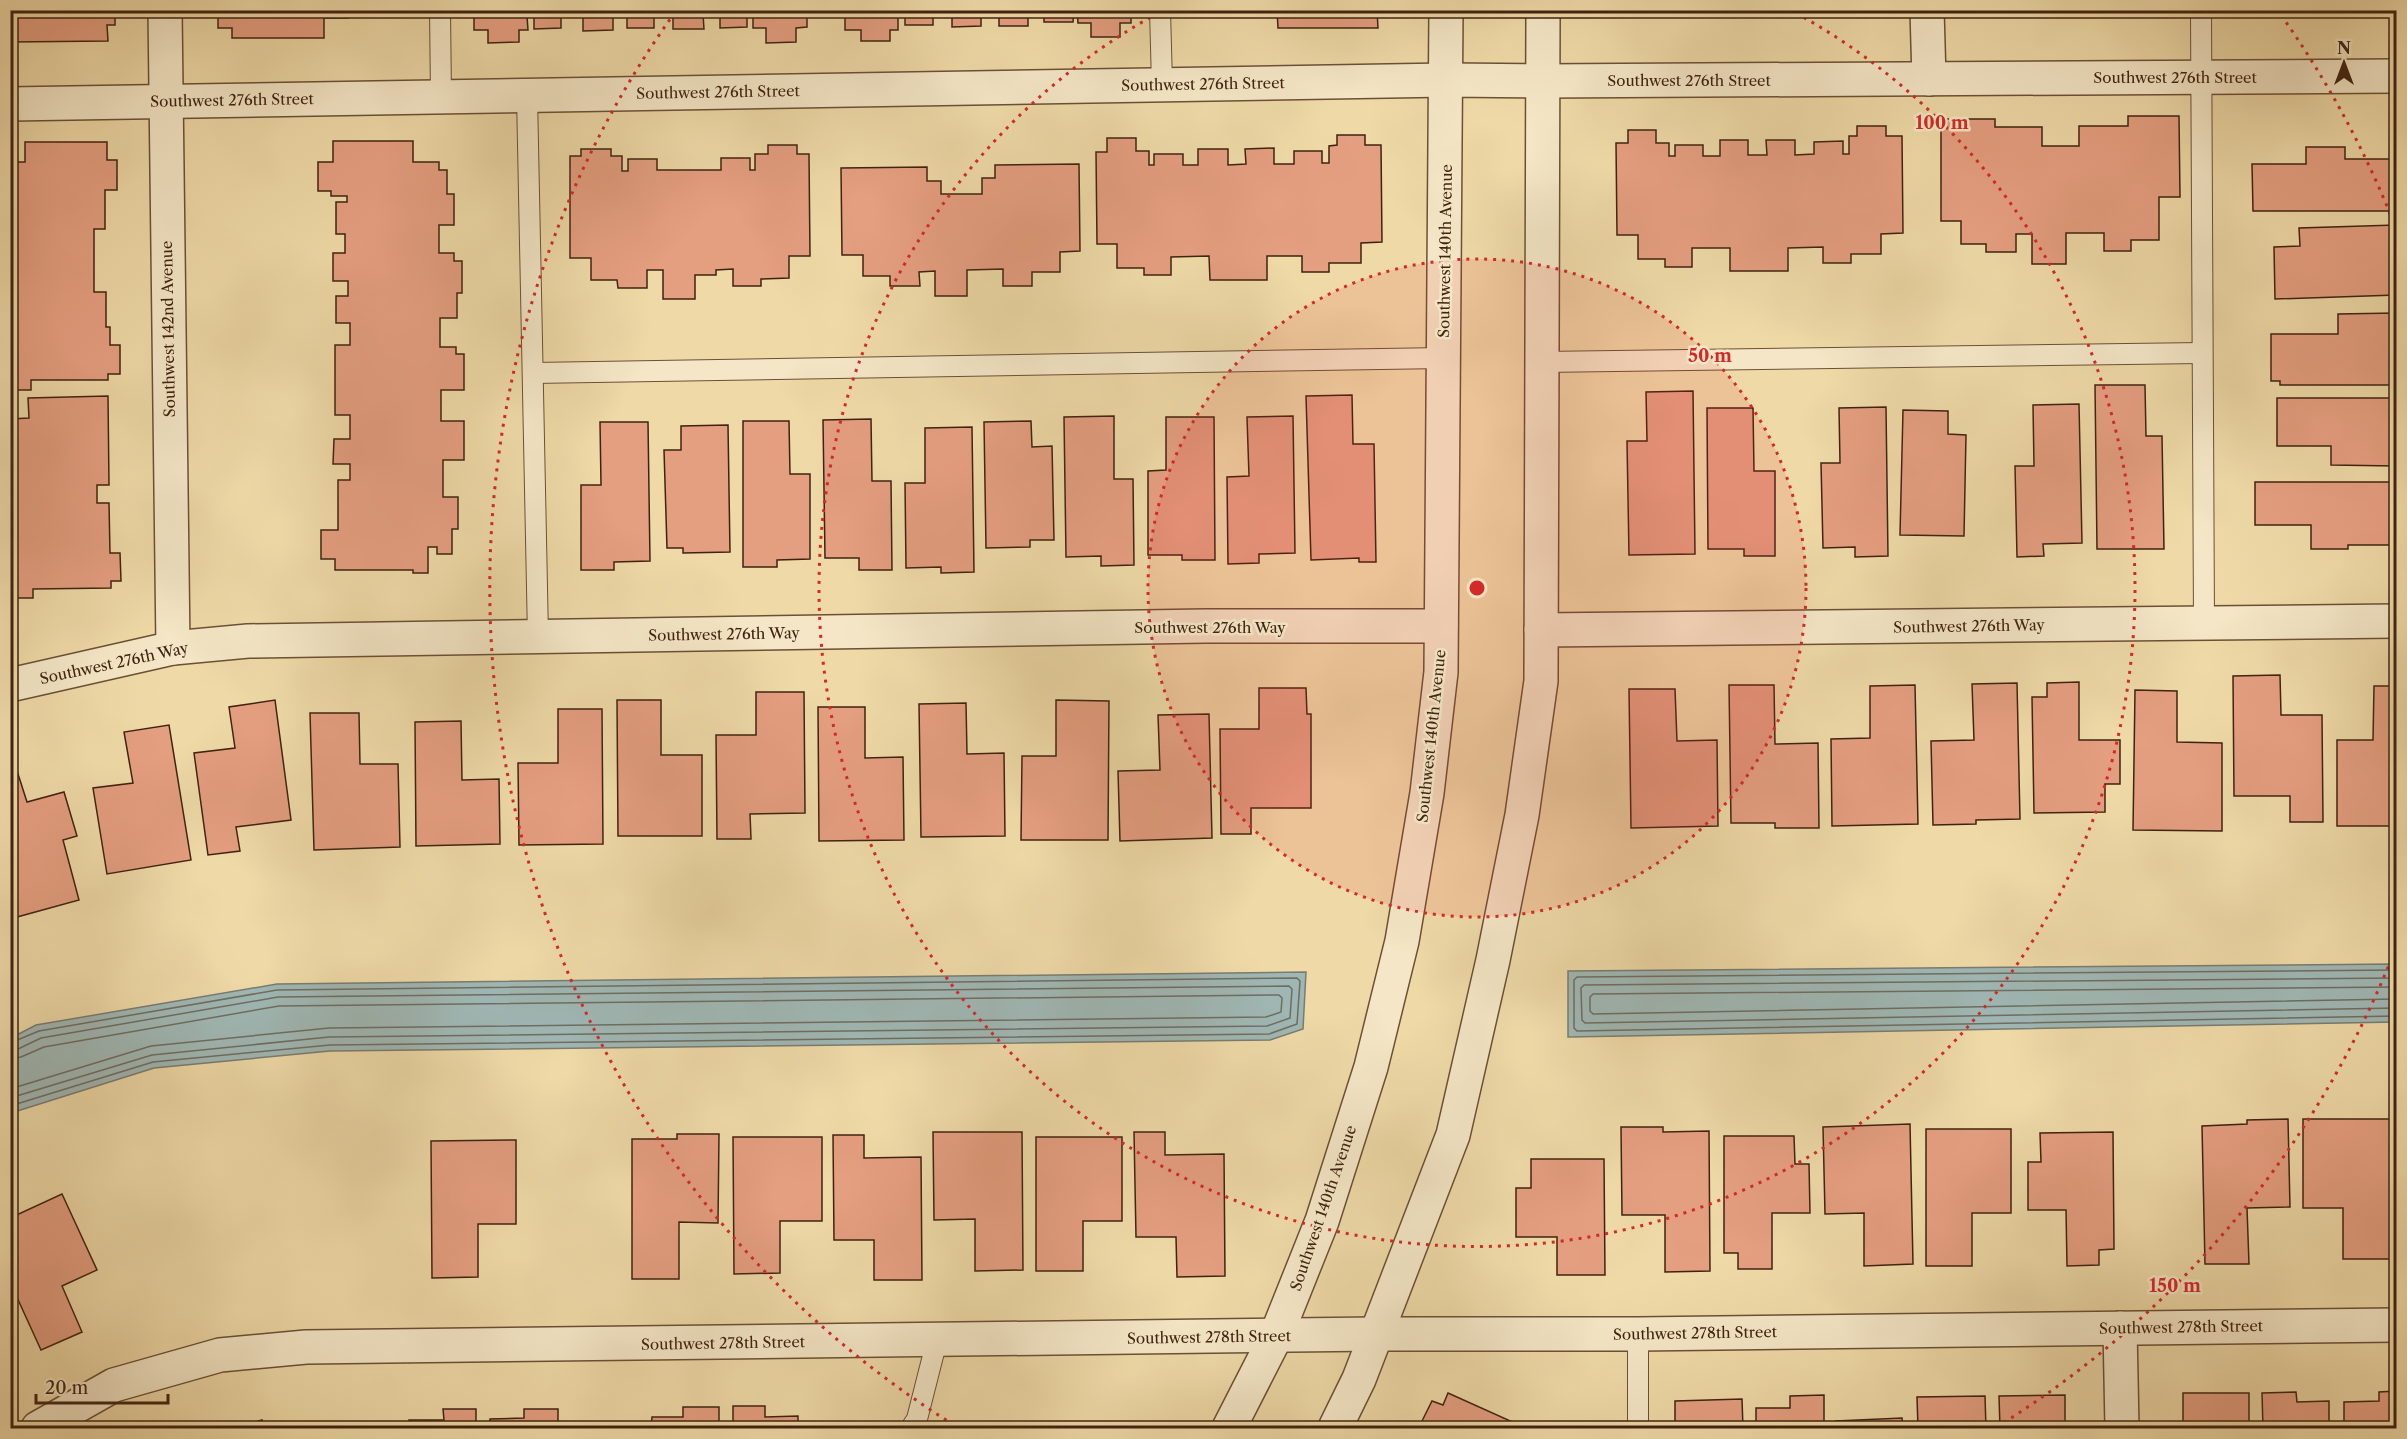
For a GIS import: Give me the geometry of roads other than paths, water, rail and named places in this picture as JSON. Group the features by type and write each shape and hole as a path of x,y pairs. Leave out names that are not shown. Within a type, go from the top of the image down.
{"street":[{"name":"Southwest 142nd Avenue","path":"165,10 173,648"},
{"name":"Southwest 140th Avenue","path":"1228,1428 1276,1336 1322,1221 1371,1068 1402,941 1427,794 1441,672 1446,10"},
{"path":"1335,1428 1359,1379 1453,1135 1493,960 1522,815 1541,681 1543,10"},
{"path":"1927,10 1929,79"},
{"name":"Southwest 276th Street","path":"10,104 1447,80 2397,75"},
{"name":"Southwest 276th Way","path":"1541,630 2397,621"},
{"name":"Southwest 276th Way","path":"10,685 173,648 248,641 1206,626 1441,626"},
{"name":"Southwest 278th Street","path":"38,1428 114,1385 220,1355 306,1347 2397,1325"},
{"path":"2120,1328 2122,1428"}],"lane":[{"path":"440,10 441,97"},
{"path":"1160,10 1162,84"},
{"path":"2201,10 2204,623"},
{"path":"527,95 538,637"},
{"path":"1542,362 2202,353"},
{"path":"533,373 1444,358"},
{"path":"1638,1334 1638,1428"},
{"path":"911,1428 917,1419 937,1340"}],"water":[{"path":"2396,964 2396,1022 1568,1037 1568,971"},
{"path":"1306,972 1303,1029 1270,1040 330,1051 154,1068 11,1113 11,1038 36,1025 277,984"}]}
